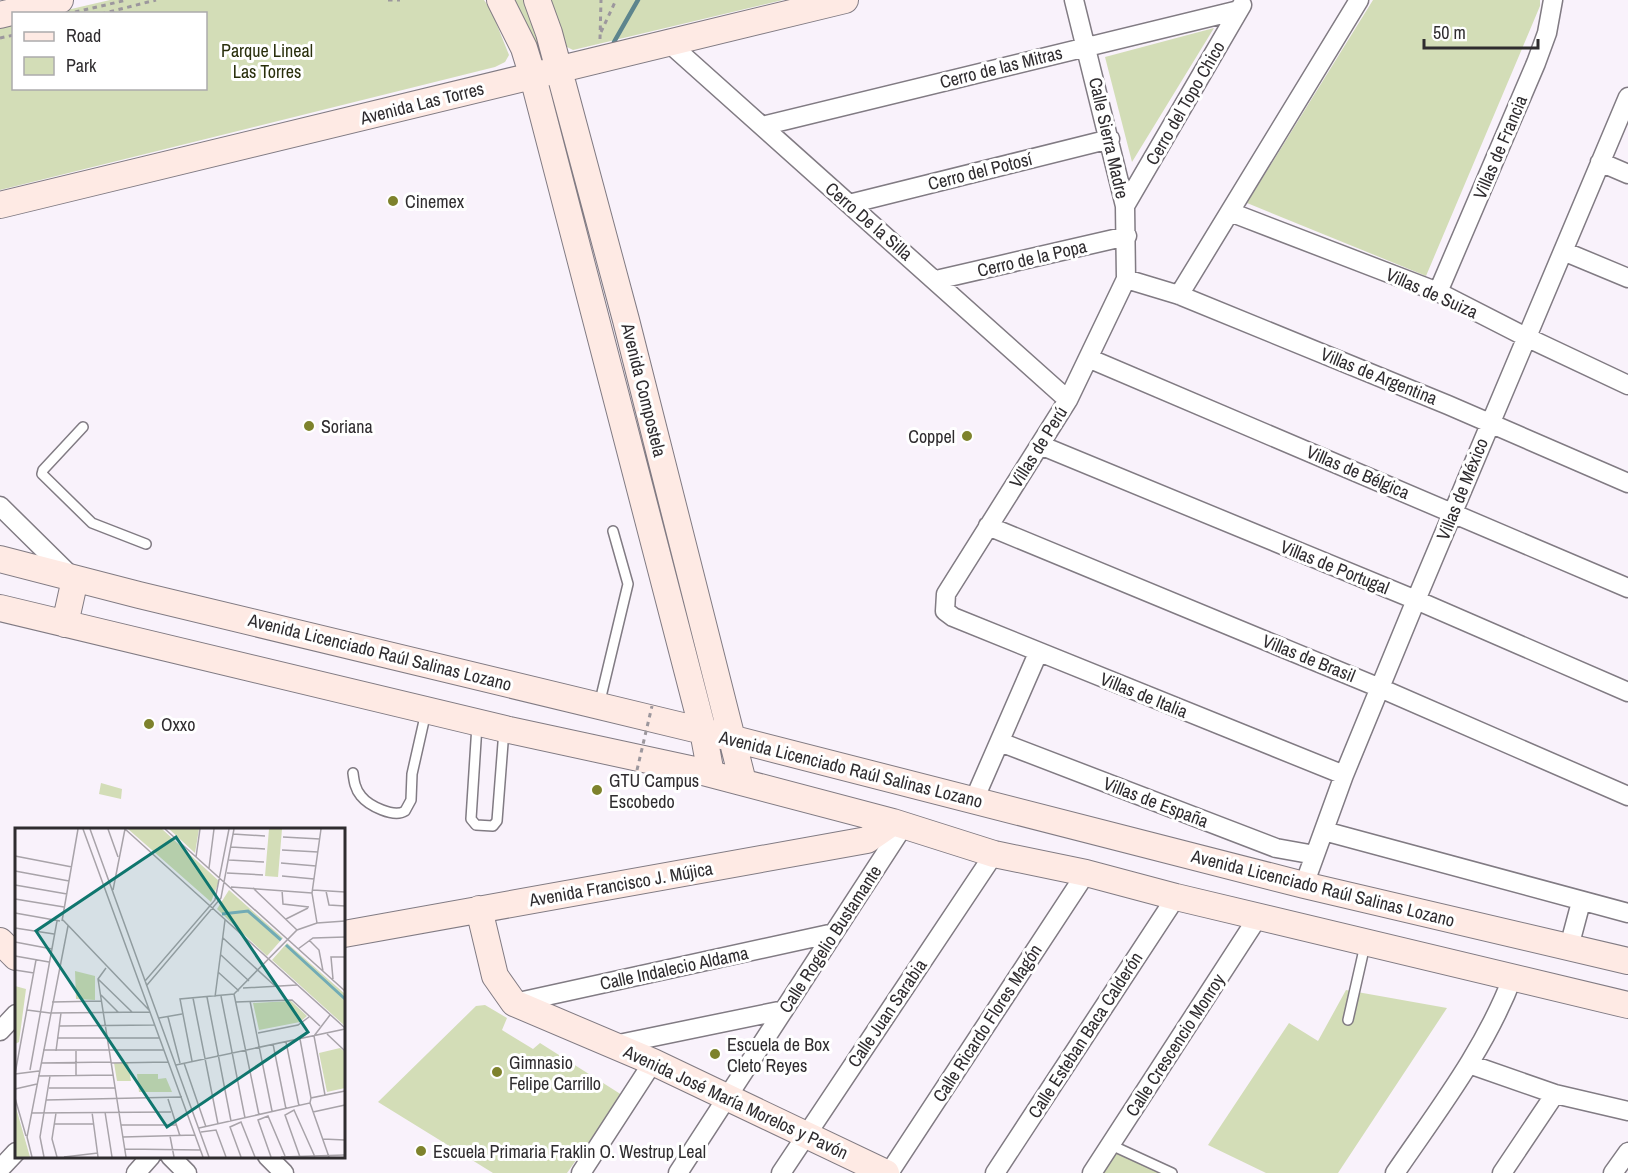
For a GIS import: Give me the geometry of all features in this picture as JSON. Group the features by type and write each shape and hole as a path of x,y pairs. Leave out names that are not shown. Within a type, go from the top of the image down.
{"street":[{"path":"0,15 60,0"},
{"name":"Avenida Compostela","path":"500,0 524,48 533,76 641,490 733,740 743,782"},
{"name":"Avenida Compostela","path":"537,0 549,33 667,482 711,774"},
{"name":"Avenida Las Torres","path":"0,205 844,0"},
{"name":"Calle Sierra Madre","path":"1074,0 1125,206 1126,279"},
{"path":"1179,295 1359,0"},
{"name":"Villas de Francia","path":"1438,292 1536,63 1547,33 1553,0"},
{"name":"Cerro de las Mitras","path":"762,126 1242,5"},
{"name":"Cerro del Topo Chico","path":"1125,206 1242,5"},
{"name":"Cerro De la Silla","path":"669,44 1068,400"},
{"name":"Villas de México","path":"1304,885 1344,775 1489,424 1628,97"},
{"name":"Cerro del Potosí","path":"849,204 1110,139"},
{"path":"1600,162 1628,174"},
{"name":"Villas de Suiza","path":"1230,212 1438,292 1628,385"},
{"name":"Cerro de la Popa","path":"936,280 1127,236"},
{"path":"1563,251 1628,278"},
{"name":"Villas de Argentina","path":"1126,279 1179,295 1628,483"},
{"name":"Villas de Perú","path":"945,611 946,594 1068,400 1126,279"},
{"path":"600,327 626,320"},
{"name":"Villas de Bélgica","path":"1088,358 1628,588"},
{"name":"Villas de Portugal","path":"1040,445 1416,600 1628,692"},
{"path":"641,490 667,482"},
{"path":"0,506 75,579 65,624"},
{"name":"Villas de Brasil","path":"988,526 1380,688 1628,796"},
{"name":"Avenida Licenciado Raúl Salinas Lozano","path":"0,559 599,705 1304,885 1628,961"},
{"path":"0,608 504,729 711,774 898,824 994,854 1086,873 1258,917 1514,976 1628,1005"},
{"name":"Villas de Italia","path":"945,611 953,617 1038,653 1344,775"},
{"path":"974,800 1038,653"},
{"name":"Villas de España","path":"1000,742 1276,848 1315,855"},
{"name":"Avenida Francisco J. Mújica","path":"345,934 867,840 898,824"},
{"name":"Calle Rogelio Bustamante","path":"678,1173 834,933 898,824"},
{"path":"1324,831 1628,913"},
{"name":"Calle Juan Sarabia","path":"781,1173 994,854"},
{"name":"Calle Ricardo Flores Magón","path":"888,1173 1086,873"},
{"name":"Calle Esteban Baca Calderón","path":"994,1173 1176,897"},
{"path":"1569,947 1581,902"},
{"path":"479,909 495,976 514,1003"},
{"name":"Calle Crescencio Monroy","path":"1092,1173 1258,917"},
{"name":"Calle Indalecio Aldama","path":"514,1003 834,933"},
{"path":"0,941 15,956"},
{"path":"1395,1173 1469,1064 1501,1008 1514,976"},
{"name":"Avenida José María Morelos y Pavón","path":"514,1003 653,1062 888,1173"},
{"path":"614,1045 783,1010"},
{"path":"0,1031 15,1015"},
{"path":"581,1173 653,1062"},
{"path":"1469,1064 1556,1094 1628,1111"},
{"path":"1502,1173 1556,1094"},
{"path":"1613,1173 1628,1152"},
{"path":"0,1169 15,1153"},
{"path":"136,1173 149,1158"},
{"path":"172,1158 187,1173"},
{"path":"269,1158 284,1173"}],"lane":[{"path":"83,427 43,470 42,474 92,523 146,544"},
{"path":"599,705 628,584 613,531"},
{"path":"353,773 362,798 393,813 405,811 411,800 412,774 427,711"},
{"path":"477,722 471,819 476,825 496,824 504,729"},
{"path":"1348,1020 1365,942"},
{"path":"1111,1145 1172,1173"}],"path":[{"path":"78,12 125,0"},
{"path":"109,12 156,0"},
{"path":"388,0 400,0"},
{"path":"600,47 601,0"},
{"path":"600,34 616,0"},
{"path":"637,770 652,706"}],"green space":[{"name":"Parque Lineal Las Torres","path":"110,0 484,0 491,10 509,55 505,62 495,67 0,190 0,26 12,23 12,90 207,90 207,12 58,12"},
{"path":"512,0 525,0 546,55 538,57"},
{"path":"546,0 783,0 573,50 565,46"},
{"path":"1373,0 1540,0 1540,6 1426,276 1247,203"},
{"path":"1214,28 1132,162 1105,57"},
{"path":"101,783 122,789 121,799 99,794"},
{"path":"1346,990 1447,1008 1338,1173 1266,1173 1208,1145 1289,1023 1318,1041"},
{"name":"Gimnasio Felipe Carrillo","path":"485,1005 507,1018 502,1030 533,1049 540,1043 622,1095 567,1173 493,1173 378,1102 476,1006"},
{"path":"1113,1151 1162,1173 1099,1173"}],"waterway":[{"path":"614,42 638,0"}],"place":[{"name":"Cinemex","path":"393,201"},
{"name":"Soriana","path":"309,426"},
{"name":"Coppel","path":"967,436"},
{"name":"Oxxo","path":"149,724"},
{"name":"GTU Campus Escobedo","path":"597,790"},
{"name":"Escuela de Box Cleto Reyes","path":"715,1054"},
{"name":"Gimnasio Felipe Carrillo","path":"497,1072"},
{"name":"Escuela Primaria Fraklin O. Westrup Leal","path":"421,1151"}]}
